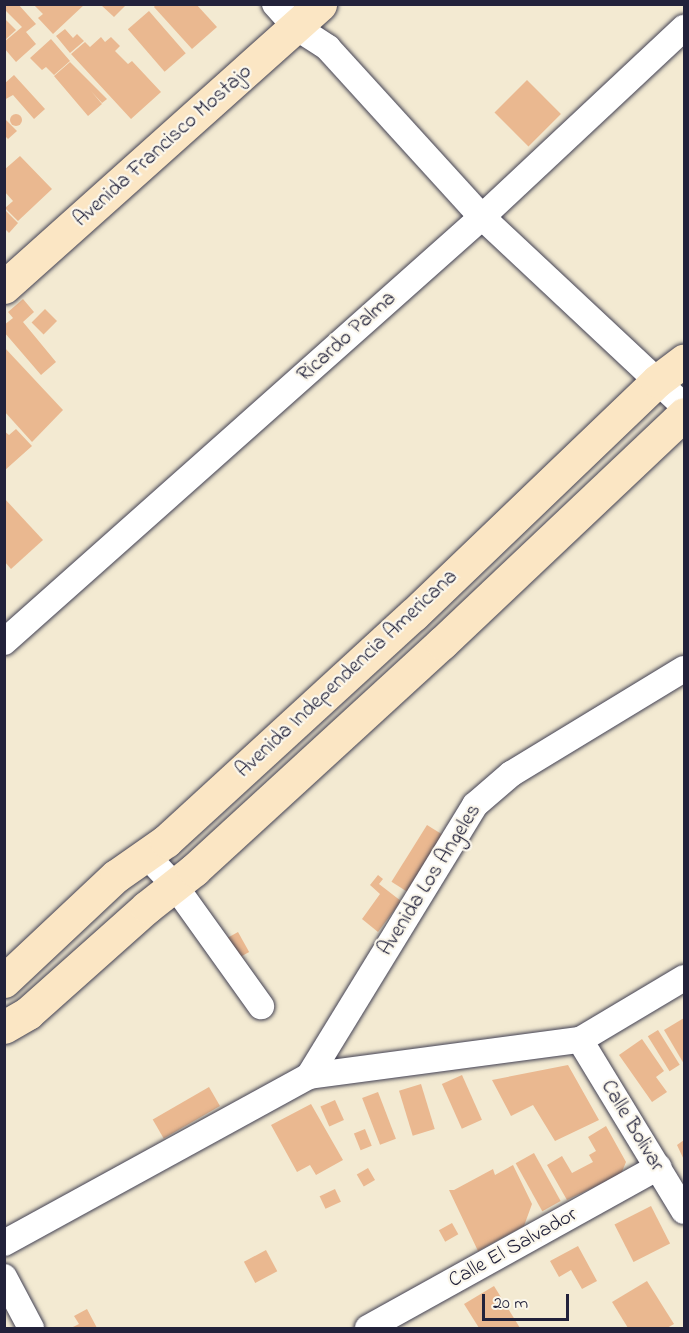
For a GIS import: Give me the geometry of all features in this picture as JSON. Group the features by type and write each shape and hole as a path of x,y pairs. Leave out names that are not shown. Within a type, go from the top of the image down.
{"street":[{"name":"Avenida Francisco Mostajo","path":"4,287 285,16 320,4"},
{"path":"285,16 328,48 482,217 684,406"},
{"name":"Ricardo Palma","path":"4,642 482,217 684,28"},
{"name":"Avenida Independencia Americana","path":"4,981 116,876 147,856 404,623 657,381 684,361"},
{"name":"Avenida Independencia Americana","path":"4,1027 28,1013 147,907 176,886 442,643 684,414"},
{"name":"Avenida Los Angeles","path":"309,1076 475,805 511,774 684,669"},
{"path":"147,856 176,886 261,1006"},
{"path":"4,1243 309,1076 580,1040 684,978"},
{"name":"Calle Bolivar","path":"580,1040 684,1211"},
{"name":"Calle El Salvador","path":"368,1329 658,1167"},
{"path":"4,1277 31,1329"}],"building":[{"path":"4,4 18,4 36,24 26,32 36,44 16,62 4,48 4,42 22,27 4,9"},
{"path":"33,4 85,4 53,34 38,18 43,14"},
{"path":"156,4 196,4 217,27 192,49 154,7"},
{"path":"101,5 126,5 114,17"},
{"path":"149,11 186,53 165,72 128,29"},
{"path":"4,18 16,30 4,41"},
{"path":"65,29 73,38 77,34 84,41 70,53 56,36"},
{"path":"101,37 105,42 111,37 120,46 115,51 128,64 132,61 161,92 131,119 71,54 85,42 90,47"},
{"path":"51,39 70,61 54,75 46,67 42,70 30,58"},
{"path":"70,62 107,99 102,103 91,91 102,104 88,116 54,76"},
{"path":"14,75 45,109 34,119 13,95 4,100 4,84"},
{"path":"527,80 561,114 528,146 494,113"},
{"path":"16,114 22,120 16,126 10,120"},
{"path":"4,118 17,131 8,139 4,135"},
{"path":"20,156 52,189 18,221 5,208 13,201 4,191 4,170"},
{"path":"4,209 18,223 9,233 4,228"},
{"path":"23,299 34,312 23,322 56,362 41,375 4,332 4,325 13,318 8,312"},
{"path":"45,309 57,321 44,334 32,322"},
{"path":"4,347 63,410 32,442 4,411"},
{"path":"16,429 32,446 4,471 4,431 9,435"},
{"path":"4,498 43,540 11,569 4,561"},
{"path":"427,825 443,835 408,892 391,882"},
{"path":"378,875 383,879 379,884 401,901 378,932 362,919 380,894 370,885"},
{"path":"238,932 249,952 232,962 221,942"},
{"path":"684,1018 684,1064 664,1030"},
{"path":"658,1030 680,1065 670,1071 648,1036"},
{"path":"642,1039 664,1071 656,1077 667,1092 652,1102 619,1055"},
{"path":"568,1065 599,1120 555,1141 533,1105 511,1116 492,1080"},
{"path":"462,1075 482,1120 462,1129 442,1084"},
{"path":"421,1084 435,1129 413,1136 399,1091"},
{"path":"209,1087 220,1106 164,1139 153,1120"},
{"path":"378,1092 396,1139 380,1145 362,1098"},
{"path":"335,1100 344,1120 329,1127 320,1107"},
{"path":"311,1104 343,1160 316,1175 310,1165 297,1172 271,1125"},
{"path":"606,1126 626,1162 621,1174 567,1200 547,1165 562,1156 572,1173 593,1162 589,1155 596,1151 588,1137"},
{"path":"365,1129 372,1146 361,1150 354,1133"},
{"path":"684,1140 684,1160 677,1145"},
{"path":"534,1153 561,1201 542,1211 516,1163"},
{"path":"513,1165 532,1204 524,1226 478,1251 449,1190 454,1190 493,1169 495,1175"},
{"path":"368,1168 375,1180 364,1187 357,1174"},
{"path":"335,1189 341,1202 326,1209 320,1196"},
{"path":"651,1206 670,1243 634,1262 614,1225"},
{"path":"452,1223 458,1234 445,1242 439,1230"},
{"path":"578,1246 597,1281 582,1289 571,1270 559,1277 550,1261"},
{"path":"266,1250 277,1271 255,1283 244,1262"},
{"path":"647,1281 674,1324 667,1328 628,1328 612,1302"},
{"path":"494,1286 520,1328 479,1328 464,1304"},
{"path":"87,1309 97,1328 71,1328 79,1324 74,1316"}]}
